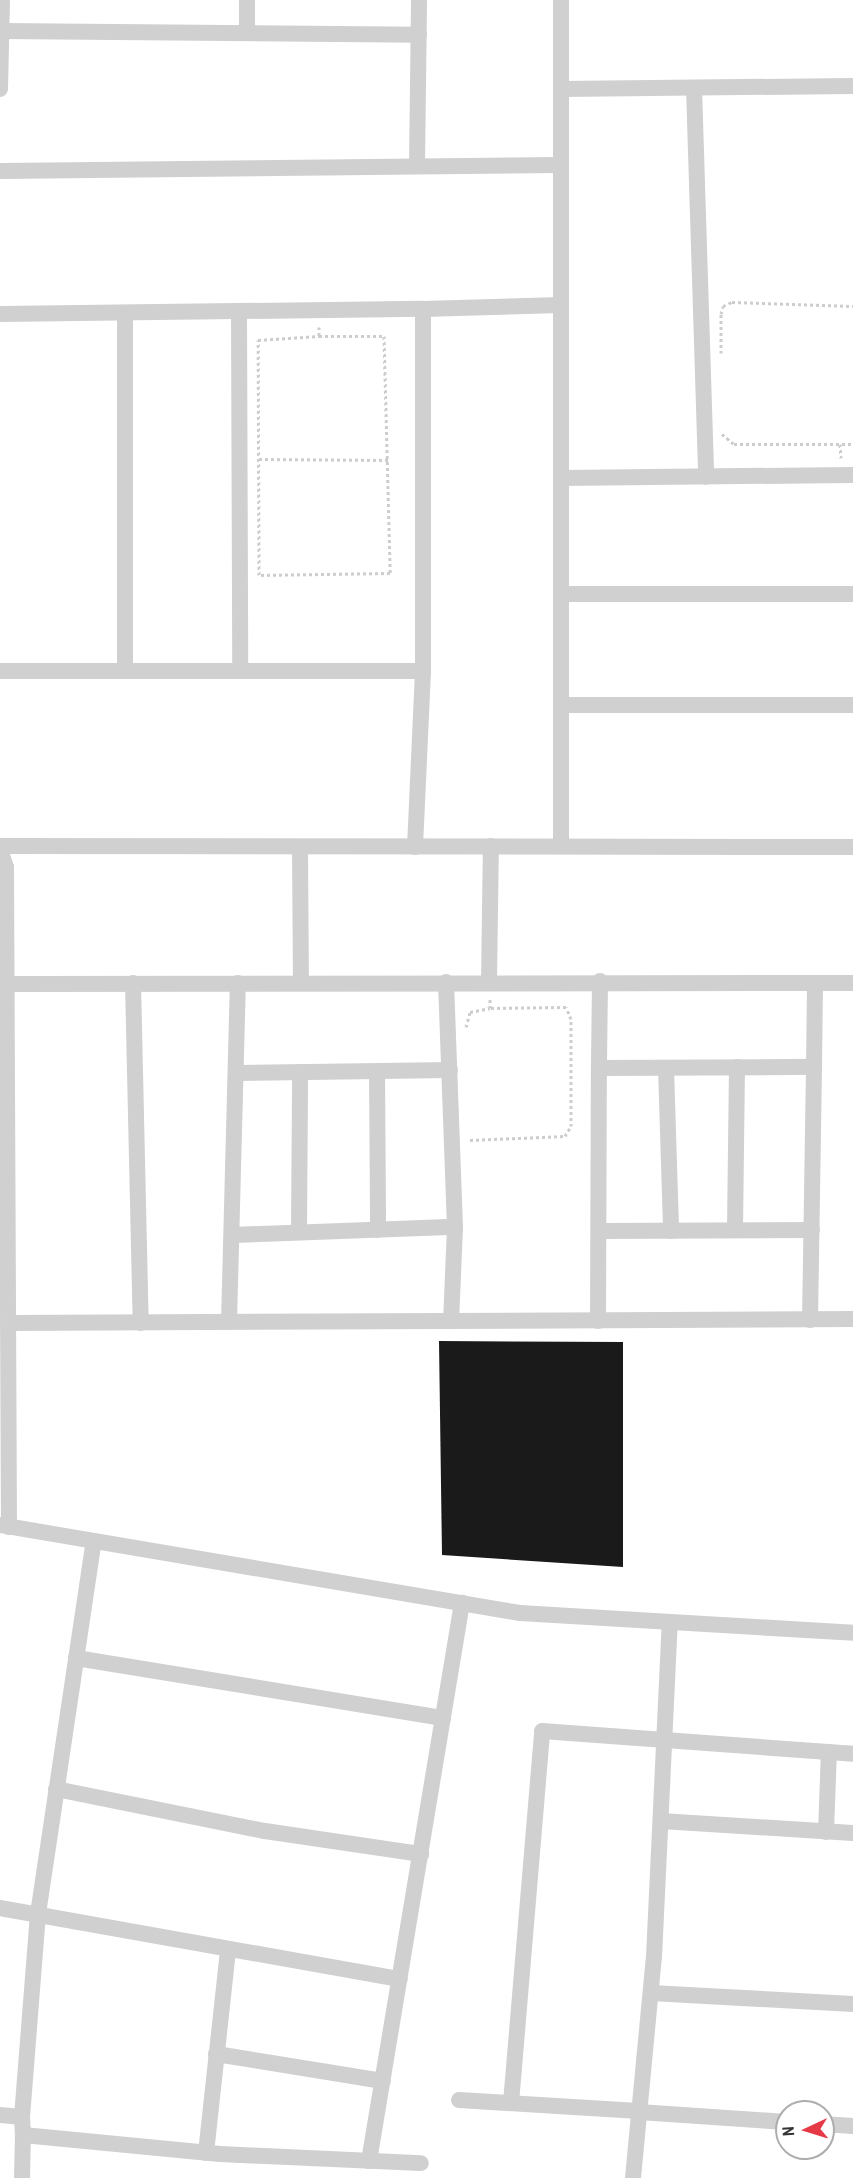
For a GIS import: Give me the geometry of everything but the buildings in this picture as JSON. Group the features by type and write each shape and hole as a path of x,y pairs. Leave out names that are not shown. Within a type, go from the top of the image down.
{"street":[{"path":"0,89 2,0"},
{"path":"247,0 247,33"},
{"path":"417,166 419,0"},
{"path":"561,0 561,846"},
{"path":"1,31 418,35"},
{"path":"561,89 853,86"},
{"path":"694,88 706,477"},
{"path":"0,171 561,165"},
{"path":"0,314 561,305"},
{"path":"415,847 423,671 423,309"},
{"path":"239,311 240,671"},
{"path":"125,313 125,671"},
{"path":"561,478 853,475"},
{"path":"561,594 853,594"},
{"path":"0,671 423,671"},
{"path":"561,705 853,705"},
{"path":"489,982 491,846"},
{"path":"853,848 0,847 6,867 8,1323 5,1526 520,1613 853,1633"},
{"path":"300,848 301,982"},
{"path":"598,1321 600,981"},
{"path":"6,984 600,981 853,983"},
{"path":"446,982 455,1227 451,1322"},
{"path":"810,1320 815,982"},
{"path":"133,983 141,1323"},
{"path":"230,1322 238,983"},
{"path":"735,1230 737,1067"},
{"path":"599,1068 814,1067"},
{"path":"666,1068 671,1231"},
{"path":"236,1073 450,1070"},
{"path":"377,1071 378,1230"},
{"path":"299,1232 300,1072"},
{"path":"232,1235 455,1227"},
{"path":"598,1231 812,1230"},
{"path":"8,1323 853,1319"},
{"path":"22,2178 22,2117 38,1914 94,1541"},
{"path":"369,2161 462,1603"},
{"path":"633,2178 651,1993 669,1622"},
{"path":"76,1658 443,1718"},
{"path":"511,2103 542,1731 853,1754"},
{"path":"826,1832 829,1752"},
{"path":"56,1789 265,1831 420,1854"},
{"path":"661,1821 853,1833"},
{"path":"0,1908 400,1979"},
{"path":"206,2153 228,1950"},
{"path":"651,1993 853,2004"},
{"path":"216,2054 383,2081"},
{"path":"459,2100 775,2121"},
{"path":"0,2115 22,2117"},
{"path":"835,2125 853,2126"},
{"path":"23,2135 206,2153 421,2163"}],"path":[{"path":"721,358 721,314 723,306 732,302 853,306"},
{"path":"318,310 319,336"},
{"path":"319,336 384,336 390,573 260,575 259,459 258,340 319,336"},
{"path":"722,423 722,434 734,444 853,444"},
{"path":"259,459 388,460"},
{"path":"489,982 490,1008"},
{"path":"465,1136 470,1140 570,1133 571,1019 566,1007 490,1008 470,1012 466,1028"}]}
